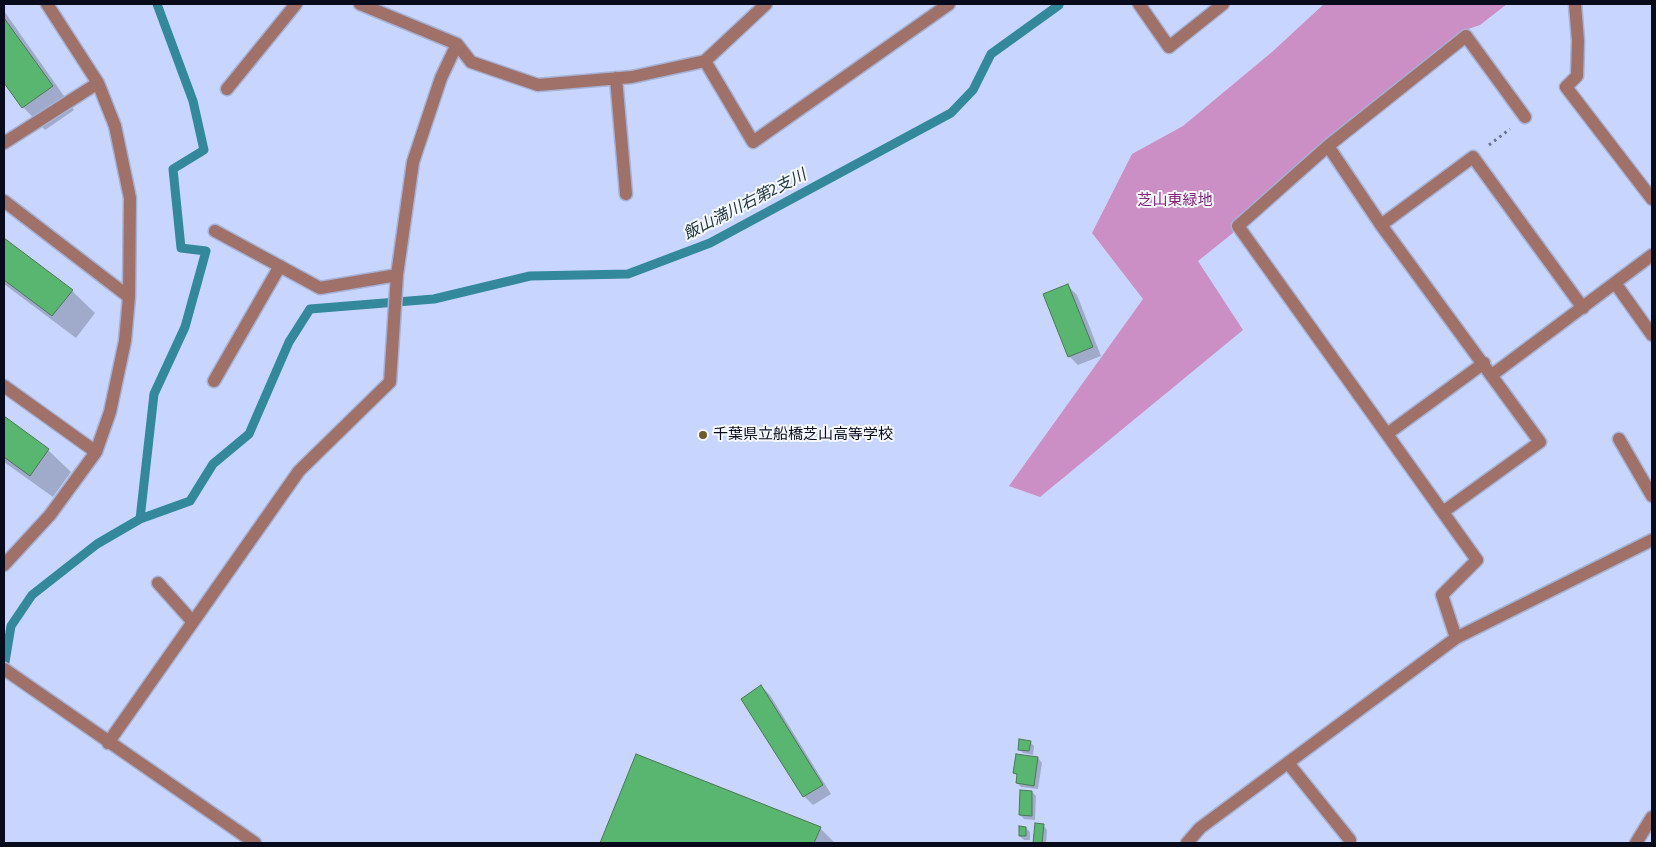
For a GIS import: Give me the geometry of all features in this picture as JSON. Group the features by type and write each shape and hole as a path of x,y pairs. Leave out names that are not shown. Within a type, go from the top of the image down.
{"street":[{"path":"4,563 50,515 96,452 114,395 125,341 129,297 130,198 115,126 98,83 48,4"},
{"path":"227,89 296,4"},
{"path":"360,4 457,44 471,62 538,85 616,78 705,61 766,4"},
{"path":"705,61 753,142 949,4"},
{"path":"1139,4 1168,47 1223,4"},
{"path":"1575,4 1578,41 1577,76 1566,87 1652,199"},
{"path":"1456,638 1442,595 1477,560 1238,226 1328,146 1466,36 1525,117"},
{"path":"108,743 299,471 390,382 397,275 413,162 441,78 457,44"},
{"path":"616,78 626,194"},
{"path":"4,143 98,83"},
{"path":"1328,146 1381,225 1484,363 1540,442 1443,512"},
{"path":"1381,225 1473,157 1583,308"},
{"path":"4,201 129,297"},
{"path":"215,231 320,288 397,275"},
{"path":"1492,375 1652,255"},
{"path":"214,381 280,266"},
{"path":"1616,283 1652,335"},
{"path":"1387,434 1484,363"},
{"path":"4,386 96,452"},
{"path":"1619,439 1652,496"},
{"path":"1187,843 1200,828 1456,638 1652,540"},
{"path":"158,583 192,621"},
{"path":"4,669 108,743 255,843"},
{"path":"1288,763 1350,840"},
{"path":"1640,842 1652,817"}],"green space":[{"name":"芝山東緑地","path":"1324,4 1507,4 1480,25 1462,31 1232,222 1233,233 1198,261 1243,330 1040,497 1009,486 1143,299 1092,233 1132,154 1183,126 1272,52"}],"building":[{"path":"4,18 53,86 22,108 4,83"},
{"path":"4,238 73,290 52,316 4,280"},
{"path":"1068,284 1093,347 1068,357 1043,294"},
{"path":"4,416 49,449 30,476 4,457"},
{"path":"761,685 823,785 803,797 741,699"},
{"path":"1019,739 1031,741 1029,751 1018,750"},
{"path":"636,754 821,827 814,843 600,843"},
{"path":"1016,754 1038,757 1034,786 1016,783 1017,774 1013,773"},
{"path":"1020,790 1032,791 1032,816 1019,815"},
{"path":"1035,823 1044,824 1042,843 1033,843"},
{"path":"1019,826 1026,827 1026,836 1019,836"}],"waterway":[{"name":"飯山満川右第2支川","path":"4,668 11,626 32,595 97,544 140,519 154,394 185,327 206,251 181,248 173,169 204,150 193,101 157,4"},
{"name":"飯山満川右第2支川","path":"140,519 190,501 213,464 249,434 289,342 310,309 434,299 530,276 628,274 710,243 951,113 973,90 991,54 1059,5"}],"place":[{"name":"千葉県立船橋芝山高等学校","path":"703,435"}]}
